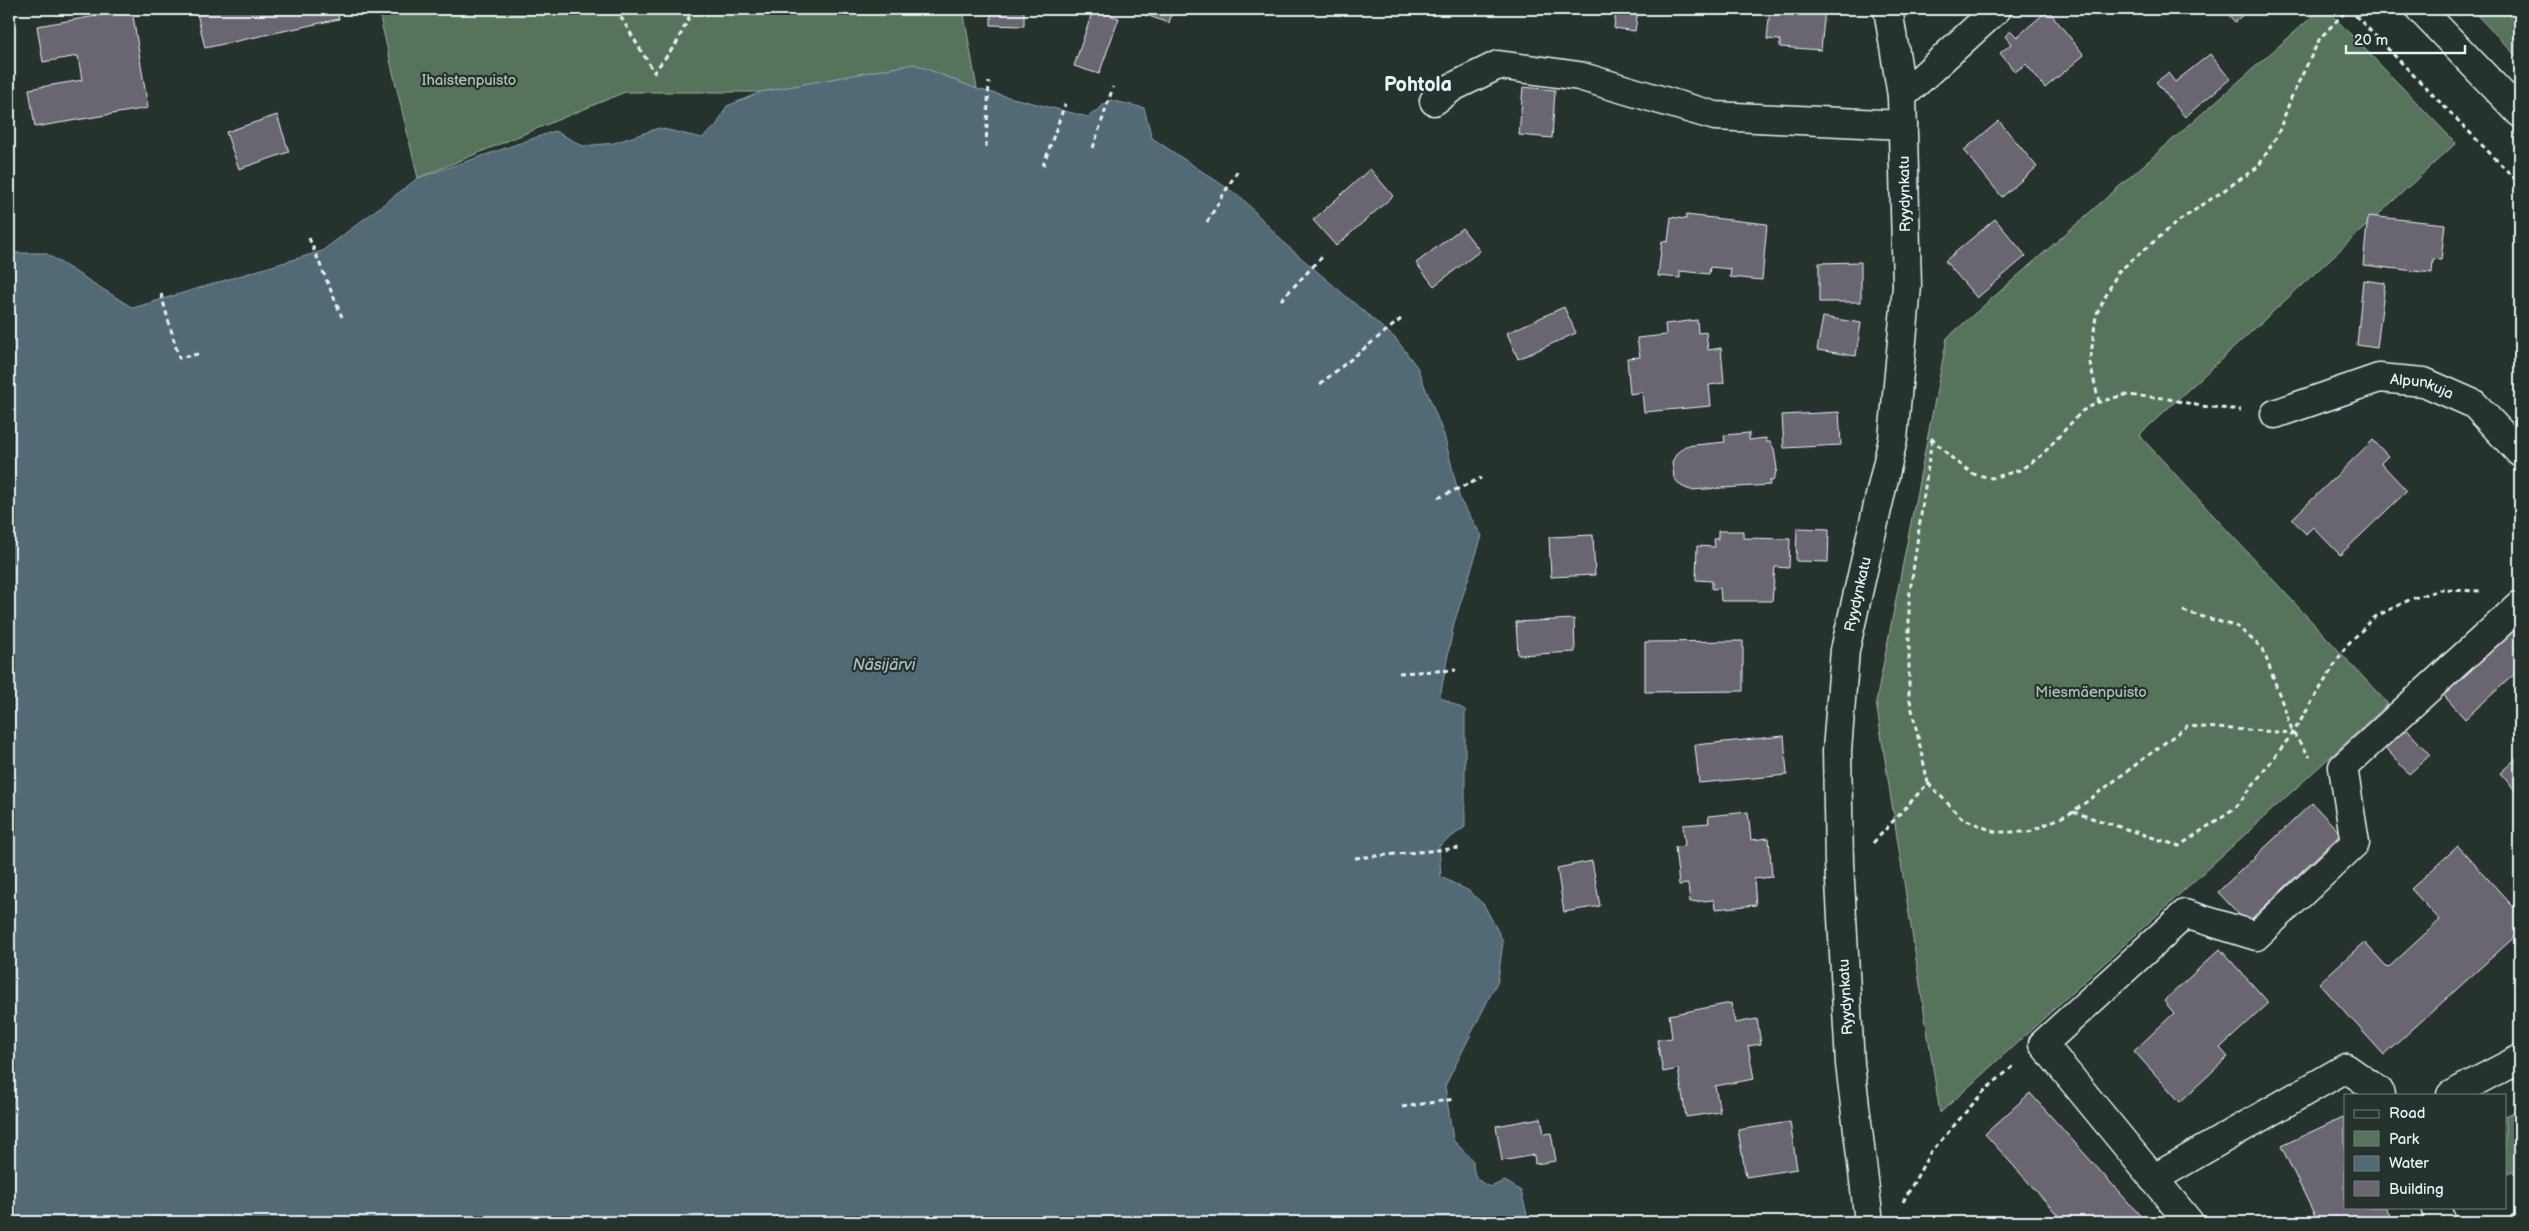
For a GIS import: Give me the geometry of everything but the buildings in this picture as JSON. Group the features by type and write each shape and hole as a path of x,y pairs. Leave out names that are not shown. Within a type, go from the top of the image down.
{"street":[{"name":"Ryydynkatu","path":"1869,1222 1850,1064 1839,862 1837,750 1845,650 1893,438 1907,286 1902,96 1888,9"},
{"path":"1902,96 1997,9"},
{"path":"2420,9 2520,113"},
{"path":"1434,101 1453,87 1498,65 1579,76 1715,116 1903,125"},
{"name":"Alpunkuja","path":"2275,414 2379,378 2424,382 2474,404 2520,453"},
{"path":"2189,1222 2043,1044 2185,914 2256,936 2355,843 2343,767 2520,605"},
{"path":"2452,1094 2520,1059"},
{"path":"2153,1179 2346,1068 2379,1091 2380,1094"},
{"path":"2435,1208 2442,1222"}],"path":[{"path":"616,9 654,72 676,44 693,9"},
{"path":"2099,402 2090,363 2096,315 2118,272 2176,223 2258,167 2278,134 2291,98 2320,38 2348,9 2520,184"},
{"path":"986,146 989,82"},
{"path":"1093,148 1113,87"},
{"path":"1043,166 1065,104"},
{"path":"1207,222 1238,170"},
{"path":"309,238 342,317"},
{"path":"1281,300 1323,256"},
{"path":"161,294 178,358 202,353"},
{"path":"1320,384 1401,319"},
{"path":"1893,438 1932,438 1952,460 1972,474 1992,478 2020,470 2041,456 2082,412 2099,402 2124,395 2164,398 2202,406 2275,414"},
{"path":"1932,438 1909,599 1909,696 1928,783 1962,818 1995,832 2029,832 2072,812 2187,726 2293,734"},
{"path":"1438,498 1481,478"},
{"path":"2072,812 2179,846 2236,807 2293,734 2346,646 2375,617 2411,600 2439,590 2484,591"},
{"path":"2182,612 2238,627 2264,649 2293,734 2312,760 2343,767"},
{"path":"1399,673 1456,670"},
{"path":"1839,862 1861,856 1928,783"},
{"path":"1355,858 1460,848"},
{"path":"1912,1187 1930,1153 1986,1089 2043,1044"},
{"path":"1402,1107 1455,1099"}],"green space":[{"name":"Ihaistenpuisto","path":"378,9 963,9 977,89 914,64 761,92 625,92 418,178"},
{"name":"Miesmäenpuisto","path":"2321,9 2326,9 2456,143 2139,435 2388,704 1940,1113 1876,702 1947,338"},
{"path":"2471,9 2520,9 2520,60"},
{"path":"2520,1110 2520,1168 2506,1174 2506,1116"}],"water":[{"name":"Näsijärvi","path":"914,64 977,89 1088,117 1110,100 1144,108 1152,138 1242,198 1285,244 1396,339 1417,367 1444,435 1460,500 1482,536 1454,623 1440,697 1465,710 1465,827 1439,846 1441,877 1469,891 1484,905 1503,941 1498,980 1445,1086 1453,1140 1473,1161 1475,1174 1482,1183 1490,1187 1505,1181 1521,1191 1529,1222 9,1222 9,253 45,253 133,308 322,251 418,178 555,131 583,146 614,143 659,128 702,138 716,126 727,106 761,92"}],"district":[{"name":"Pohtola","path":"1418,85"}]}
